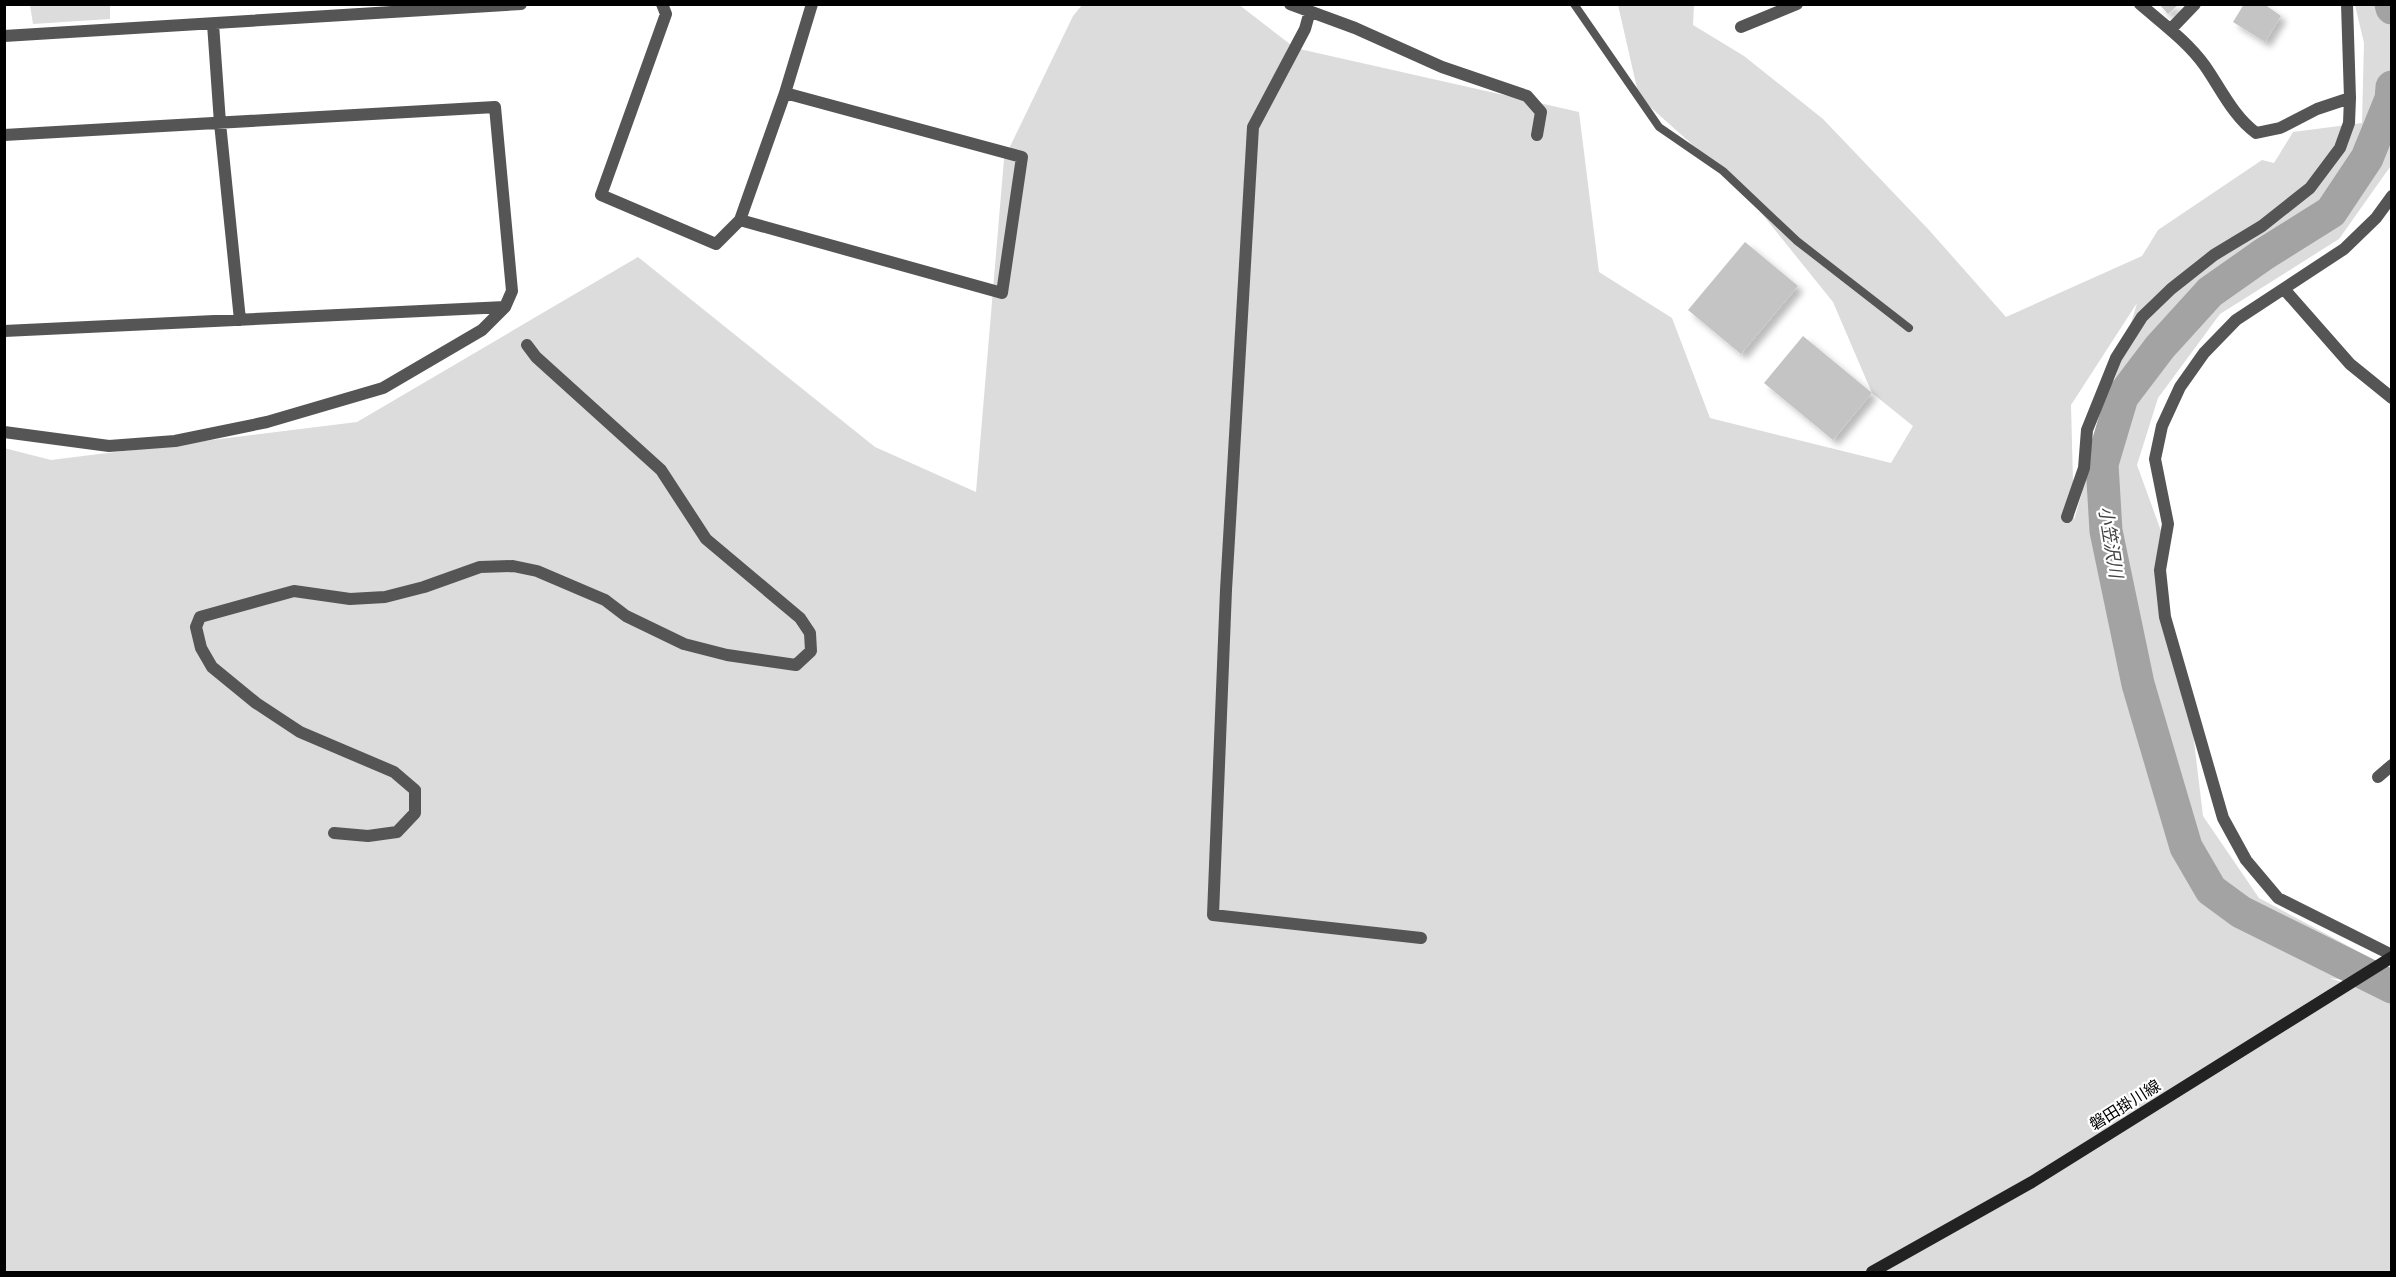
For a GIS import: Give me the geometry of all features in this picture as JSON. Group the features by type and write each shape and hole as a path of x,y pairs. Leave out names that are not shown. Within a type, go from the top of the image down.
{"main road":[{"name":"磐田掛川線","path":"1872,1272 2032,1182 2391,956"}],"street":[{"path":"4,36 521,4"},
{"path":"662,4 666,14 601,195 716,244 740,220 785,93 812,4"},
{"path":"1290,4 1355,28 1442,67 1527,96 1542,112 1537,135"},
{"path":"1741,27 1797,4"},
{"path":"2140,4 2170,29 2203,64 2242,123 2256,133 2280,128 2318,109 2350,98"},
{"path":"2170,29 2195,4"},
{"path":"2067,517 2084,468 2087,430 2116,358 2142,318 2171,289 2214,255 2262,226 2310,188 2340,148 2349,123 2347,4"},
{"path":"1310,11 1305,29 1252,127 1225,601 1213,915 1421,938"},
{"path":"213,24 220,123 240,320"},
{"path":"740,220 1002,293 1022,157 785,93"},
{"path":"4,135 495,107 512,291 505,307 482,330 382,388 267,422 175,441 109,446 4,432"},
{"path":"2391,196 2376,218 2344,249 2236,320 2204,352 2180,387 2162,426 2155,459 2168,524 2160,570 2165,617 2223,818 2246,860 2278,898 2391,956"},
{"path":"2284,289 2350,364 2391,398"},
{"path":"4,332 505,307"},
{"path":"334,833 368,836 397,832 415,813 415,790 394,772 300,732 256,703 212,667 201,648 196,627 200,617 294,591 350,598 385,597 424,587 480,567 513,566 537,571 605,600 626,616 684,644 726,655 796,665 811,651 810,633 800,618 706,539 661,470 536,357 526,345"},
{"path":"2378,777 2391,765"}],"lane":[{"path":"1574,4 1659,127 1723,171 1797,241 1908,328"}],"shaded area":[{"path":"1238,4 1295,48 1579,112 1599,272 1672,318 1710,418 1891,463 1913,426 1872,393 1833,302 1741,188 1639,97 1618,5 1694,5 1693,25 1744,56 1823,119 1929,230 2006,317 2142,256 2158,230 2262,160 2274,163 2293,132 2362,123 2364,43 2355,5 2391,5 2390,167 2339,239 2220,314 2158,398 2137,465 2165,542 2163,598 2189,700 2203,816 2259,898 2391,969 2391,986 2329,978 2380,994 2391,995 2391,1272 5,1272 4,448 51,460 357,422 638,257 875,447 976,492 1004,159 1073,16 1082,5","holes":["2137,303 2074,520 2071,405"]},
{"path":"30,5 110,5 110,19 33,24"}],"building":[{"path":"2159,4 2179,4 2168,14"},
{"path":"2244,4 2264,4 2281,16 2265,42 2233,22"},
{"path":"1745,242 1798,286 1741,354 1688,310"},
{"path":"1803,336 1872,393 1833,440 1764,383"}],"waterway":[{"name":"小笠沢川","path":"2391,4 2392,8"},
{"name":"小笠沢川","path":"2392,87 2391,99 2367,158 2331,212 2264,254 2210,292 2160,347 2122,397 2102,464 2106,531 2138,684 2186,847 2211,890 2241,912 2392,987"}]}
